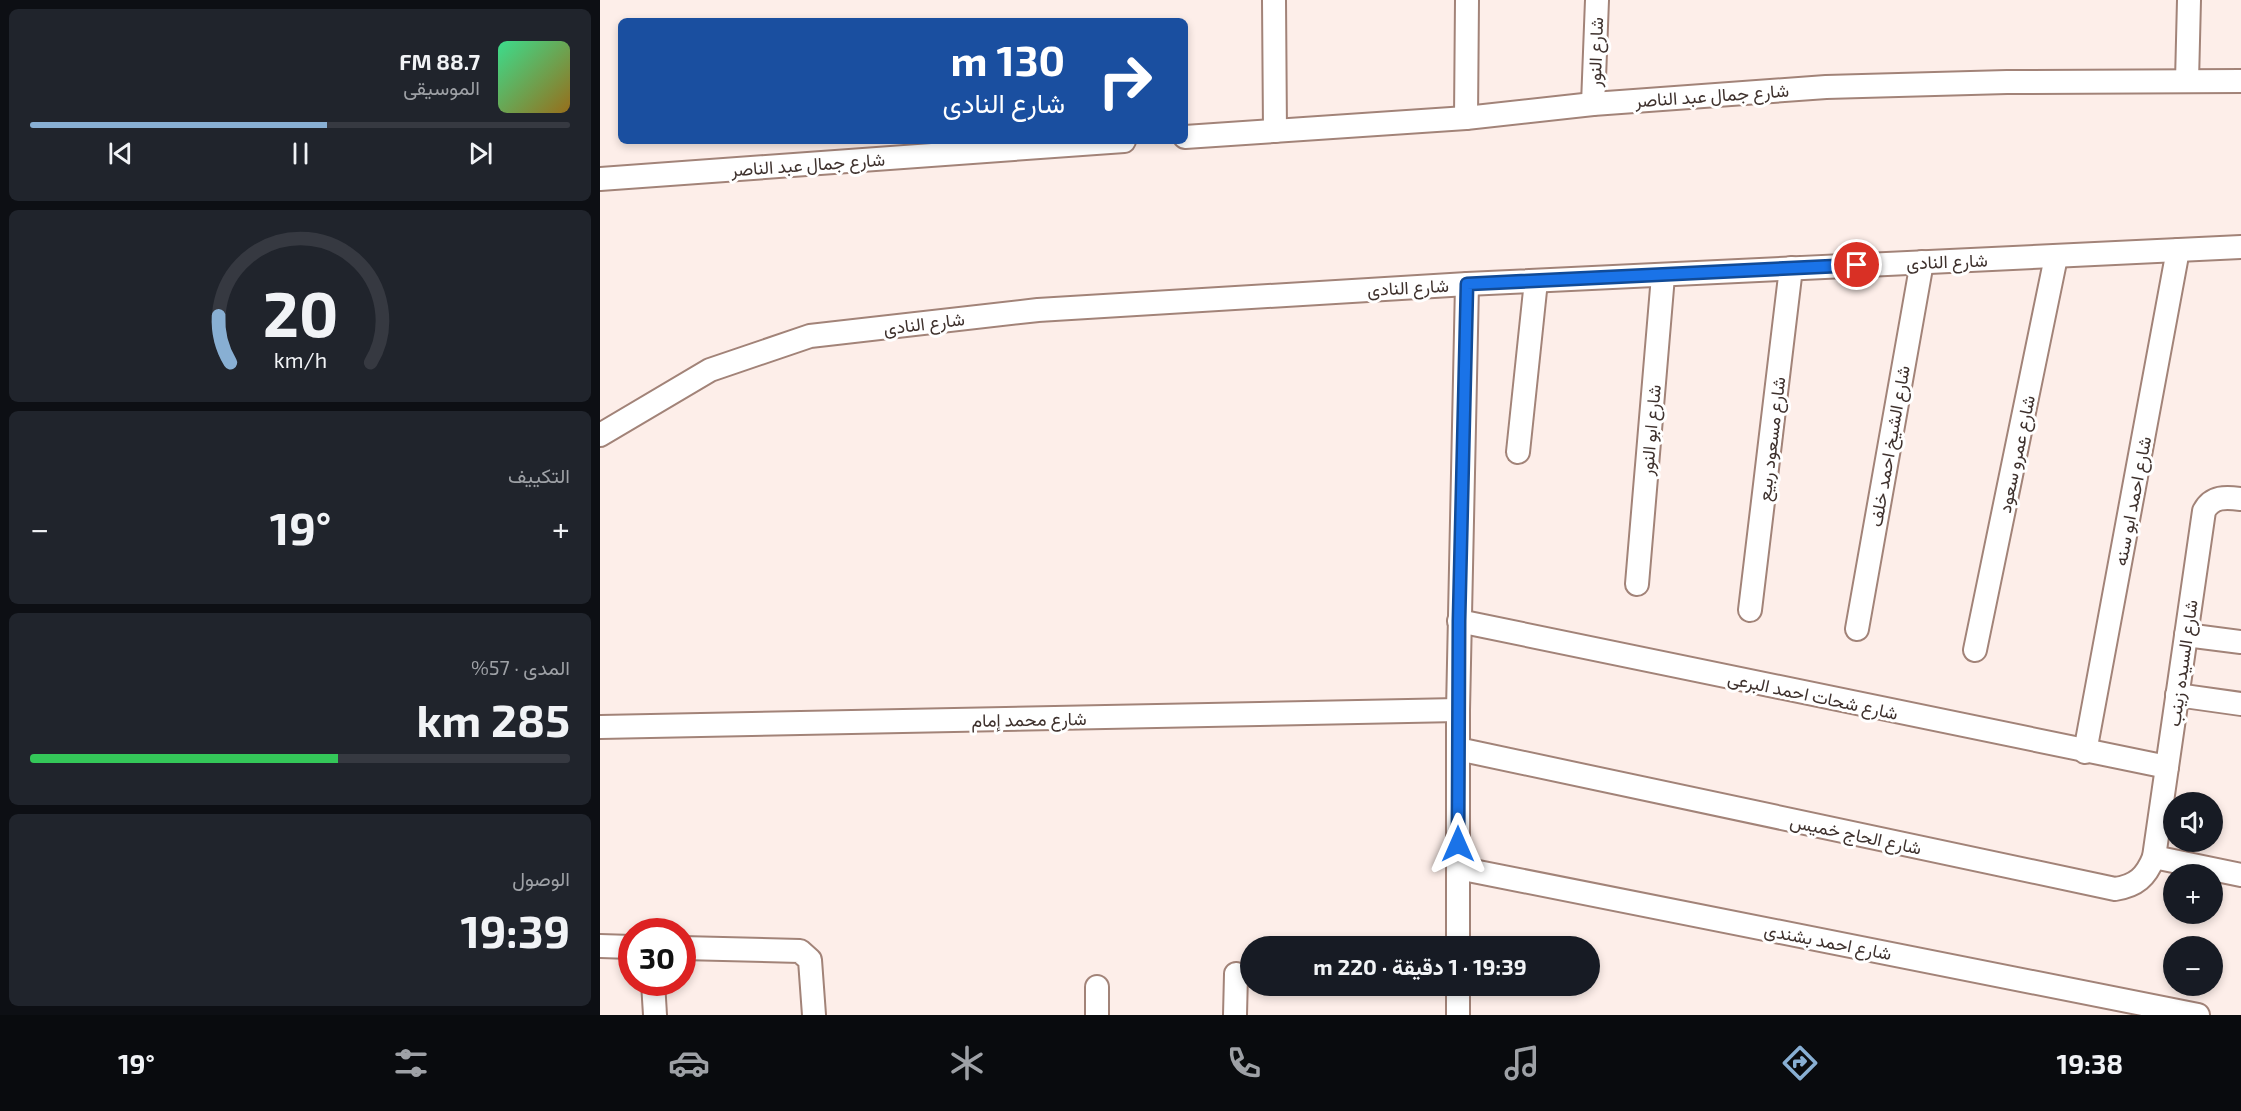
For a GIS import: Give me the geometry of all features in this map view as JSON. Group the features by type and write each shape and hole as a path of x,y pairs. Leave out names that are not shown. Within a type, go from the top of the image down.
{"street":[{"path":"1274,0 1275,131"},
{"path":"1466,118 1467,0"},
{"name":"شارع النور","path":"1593,104 1597,0"},
{"path":"2187,81 2189,0"},
{"name":"شارع جمال عبد الناصر","path":"1188,137 1466,118 1593,104 1826,87 2241,81"},
{"name":"شارع جمال عبد الناصر","path":"600,179 1083,144"},
{"name":"شارع النادى","path":"600,435 710,370 810,336 1038,310 1467,284 2241,247"},
{"name":"شارع احمد ابو سنه","path":"2085,752 2178,250"},
{"name":"شارع عمرو سعود","path":"1976,650 2056,257"},
{"name":"شارع الشيخ احمد خلف","path":"1857,629 1922,262"},
{"name":"شارع مسعود ربيع","path":"1750,610 1791,268"},
{"name":"شارع ابو النور","path":"1637,584 1663,276"},
{"path":"1518,452 1536,281"},
{"path":"1458,936 1459,621 1467,284"},
{"name":"شارع السيده زينب","path":"2154,857 2204,512 2211,501 2241,499"},
{"name":"شارع شحات احمد البرعى","path":"1459,621 2085,752 2167,767"},
{"path":"2186,635 2241,642"},
{"path":"2177,695 2241,704"},
{"name":"شارع محمد إمام","path":"600,727 1458,710"},
{"name":"شارع الحاج خميس","path":"1458,749 2115,889 2128,887 2140,880 2149,870 2154,857"},
{"path":"2154,857 2241,875"},
{"name":"شارع احمد بشندى","path":"1458,868 2198,1015"},
{"path":"600,946 618,947"},
{"path":"696,948 794,950 806,955 810,960 814,1015"},
{"path":"1235,1015 1236,974"},
{"path":"1096,1015 1097,987"},
{"path":"654,996 655,1015"},
{"path":"1458,996 1458,1015"}],"route":[{"path":"1458,844 1459,621 1467,284 1857,265"}]}
